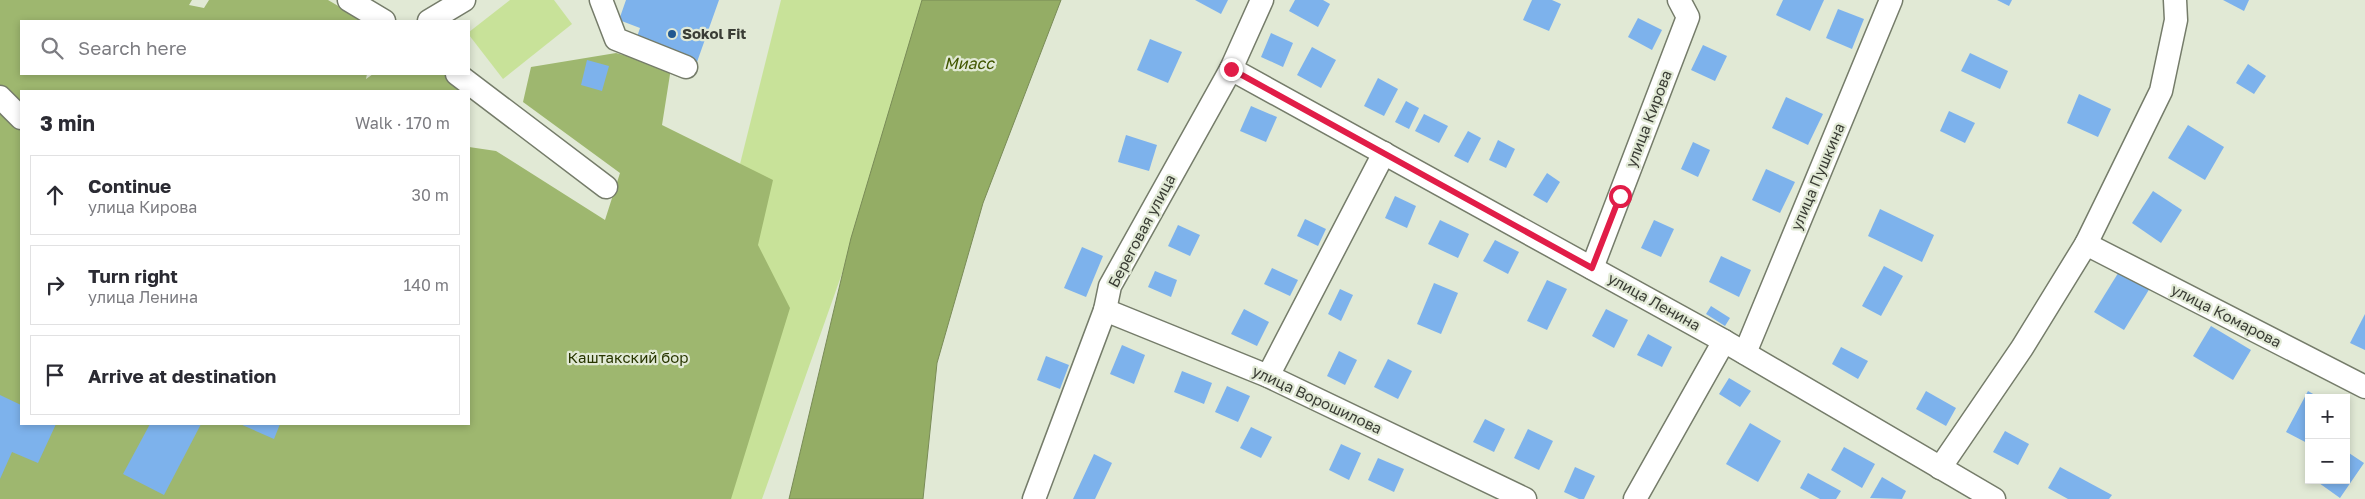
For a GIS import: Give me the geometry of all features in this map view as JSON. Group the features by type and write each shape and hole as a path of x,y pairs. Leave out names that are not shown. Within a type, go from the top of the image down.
{"street":[{"path":"349,0 382,20"},
{"path":"431,20 464,0"},
{"path":"601,0 616,39 686,67"},
{"name":"Береговая улица","path":"1034,499 1105,310 1110,286 1231,69 1262,0"},
{"name":"улица Кирова","path":"1592,268 1688,17 1679,0"},
{"name":"улица Пушкина","path":"1745,353 1892,0"},
{"path":"1940,468 2022,348 2086,244 2161,91 2176,20 2175,0"},
{"name":"улица Ленина","path":"1231,69 1724,341 1994,499"},
{"path":"458,75 606,187"},
{"path":"0,97 20,117"},
{"path":"1268,376 1384,153"},
{"name":"улица Комарова","path":"2086,244 2365,387"},
{"name":"улица Ворошилова","path":"1105,310 1268,376 1525,499"},
{"path":"1635,499 1724,341"}],"green space":[{"name":"Каштакский бор","path":"0,0 20,20 20,425 470,425 724,228 781,0 939,0 762,499 0,499"},
{"name":"Каштакский бор","path":"0,0 192,0 189,5 204,8 209,0 328,0 362,20 20,20 20,75 367,75 366,79 372,75 462,75 462,90 20,90 20,425 470,425 470,147 496,151 605,220 620,173 523,102 531,67 616,53 671,68 662,125 773,180 758,245 790,308 731,499 0,499"},
{"path":"510,0 554,0 572,24 503,79 470,36 470,31"}],"water":[{"name":"Миасс","path":"922,0 1061,0 983,203 937,363 923,499 789,499 851,238"}],"building":[{"name":"Sokol Fit","path":"626,0 719,0 697,62 636,40 640,28 619,20"},
{"path":"1195,0 1228,0 1221,14"},
{"path":"1295,0 1323,0 1330,4 1318,27 1289,11"},
{"path":"1532,0 1552,0 1561,4 1549,31 1523,20"},
{"path":"1783,0 1824,0 1810,31 1776,15"},
{"path":"1997,0 2012,0 2009,6"},
{"path":"2223,0 2249,0 2244,11"},
{"path":"1838,9 1864,19 1852,49 1826,38"},
{"path":"1638,18 1662,30 1652,50 1628,37"},
{"path":"1271,33 1293,43 1283,67 1261,57"},
{"path":"1150,39 1182,52 1168,83 1137,70"},
{"path":"1703,45 1727,56 1715,81 1691,70"},
{"path":"1312,47 1336,60 1321,88 1297,75"},
{"path":"1970,53 2008,71 2000,89 1961,71"},
{"path":"587,60 609,66 602,91 581,85"},
{"path":"2248,64 2266,76 2254,94 2236,83"},
{"path":"1378,78 1398,89 1384,116 1364,106"},
{"path":"2079,94 2111,109 2098,137 2067,123"},
{"path":"1786,97 1823,114 1808,145 1772,128"},
{"path":"1406,101 1419,108 1409,129 1395,122"},
{"path":"1251,106 1277,117 1266,142 1240,131"},
{"path":"1949,111 1975,123 1965,143 1940,131"},
{"path":"1424,114 1448,126 1439,143 1415,131"},
{"path":"2188,125 2224,147 2205,180 2168,158"},
{"path":"1468,131 1481,138 1468,163 1454,156"},
{"path":"1126,135 1157,145 1149,171 1118,162"},
{"path":"1498,140 1515,149 1506,168 1489,160"},
{"path":"1693,142 1710,150 1698,177 1681,169"},
{"path":"1766,169 1795,182 1780,213 1752,200"},
{"path":"1547,173 1560,182 1547,203 1533,195"},
{"path":"2153,191 2182,210 2161,243 2132,223"},
{"path":"1395,196 1416,206 1407,228 1385,218"},
{"path":"1880,209 1934,235 1922,262 1868,236"},
{"path":"1305,219 1326,229 1318,246 1297,236"},
{"path":"1440,220 1469,234 1458,258 1428,244"},
{"path":"1654,220 1674,229 1661,257 1641,248"},
{"path":"1178,225 1200,235 1190,256 1168,246"},
{"path":"1495,240 1519,252 1508,274 1483,261"},
{"path":"1082,247 1103,256 1086,297 1064,288"},
{"path":"1721,256 1751,270 1739,297 1709,282"},
{"path":"1884,266 1903,276 1881,316 1862,306"},
{"path":"1272,268 1298,280 1290,296 1264,284"},
{"path":"2120,270 2150,288 2124,330 2094,312"},
{"path":"1155,271 1177,280 1171,297 1148,287"},
{"path":"1547,280 1567,289 1547,330 1527,321"},
{"path":"1434,283 1458,293 1441,334 1417,324"},
{"path":"1340,289 1353,295 1341,321 1328,314"},
{"path":"1711,306 1730,318 1725,326 1706,314"},
{"path":"1244,309 1269,322 1257,346 1231,334"},
{"path":"1606,309 1628,320 1614,348 1592,336"},
{"path":"2365,314 2365,350 2350,343"},
{"path":"2211,326 2251,350 2233,380 2193,356"},
{"path":"1648,334 1672,347 1662,367 1637,355"},
{"path":"1122,345 1145,355 1134,384 1110,374"},
{"path":"1841,347 1868,361 1858,379 1832,364"},
{"path":"1339,351 1357,360 1345,385 1327,376"},
{"path":"1046,356 1069,365 1060,389 1037,380"},
{"path":"1388,359 1412,371 1398,399 1374,387"},
{"path":"1182,371 1212,383 1204,404 1174,392"},
{"path":"1729,378 1751,391 1740,407 1719,394"},
{"path":"1227,386 1250,396 1238,422 1215,412"},
{"path":"1926,391 1956,408 1946,426 1916,409"},
{"path":"0,395 20,405 20,425 56,425 38,463 12,452 0,479"},
{"path":"2305,397 2305,442 2286,432"},
{"path":"1485,419 1505,429 1494,452 1473,442"},
{"path":"1750,423 1781,441 1758,482 1726,464"},
{"path":"149,425 200,425 164,495 123,474"},
{"path":"242,425 280,425 274,439"},
{"path":"1251,427 1272,437 1261,458 1240,448"},
{"path":"1528,429 1553,441 1539,470 1514,458"},
{"path":"2005,431 2029,444 2018,465 1993,452"},
{"path":"1341,444 1361,453 1349,480 1329,470"},
{"path":"1844,447 1875,464 1862,488 1831,470"},
{"path":"1094,454 1112,463 1095,499 1073,499"},
{"path":"2350,454 2364,463 2350,483"},
{"path":"1378,458 1404,469 1394,492 1368,480"},
{"path":"1575,467 1595,476 1584,499 1579,499 1564,492"},
{"path":"2060,467 2112,495 2109,499 2068,499 2048,488"},
{"path":"1808,473 1841,491 1836,499 1820,499 1800,488"},
{"path":"1882,477 1906,491 1902,499 1870,498"},
{"path":"2320,484 2350,484 2340,498"}],"place":[{"name":"Sokol Fit","path":"672,34"}],"route":[{"path":"1231,69 1592,268 1620,196"}]}
